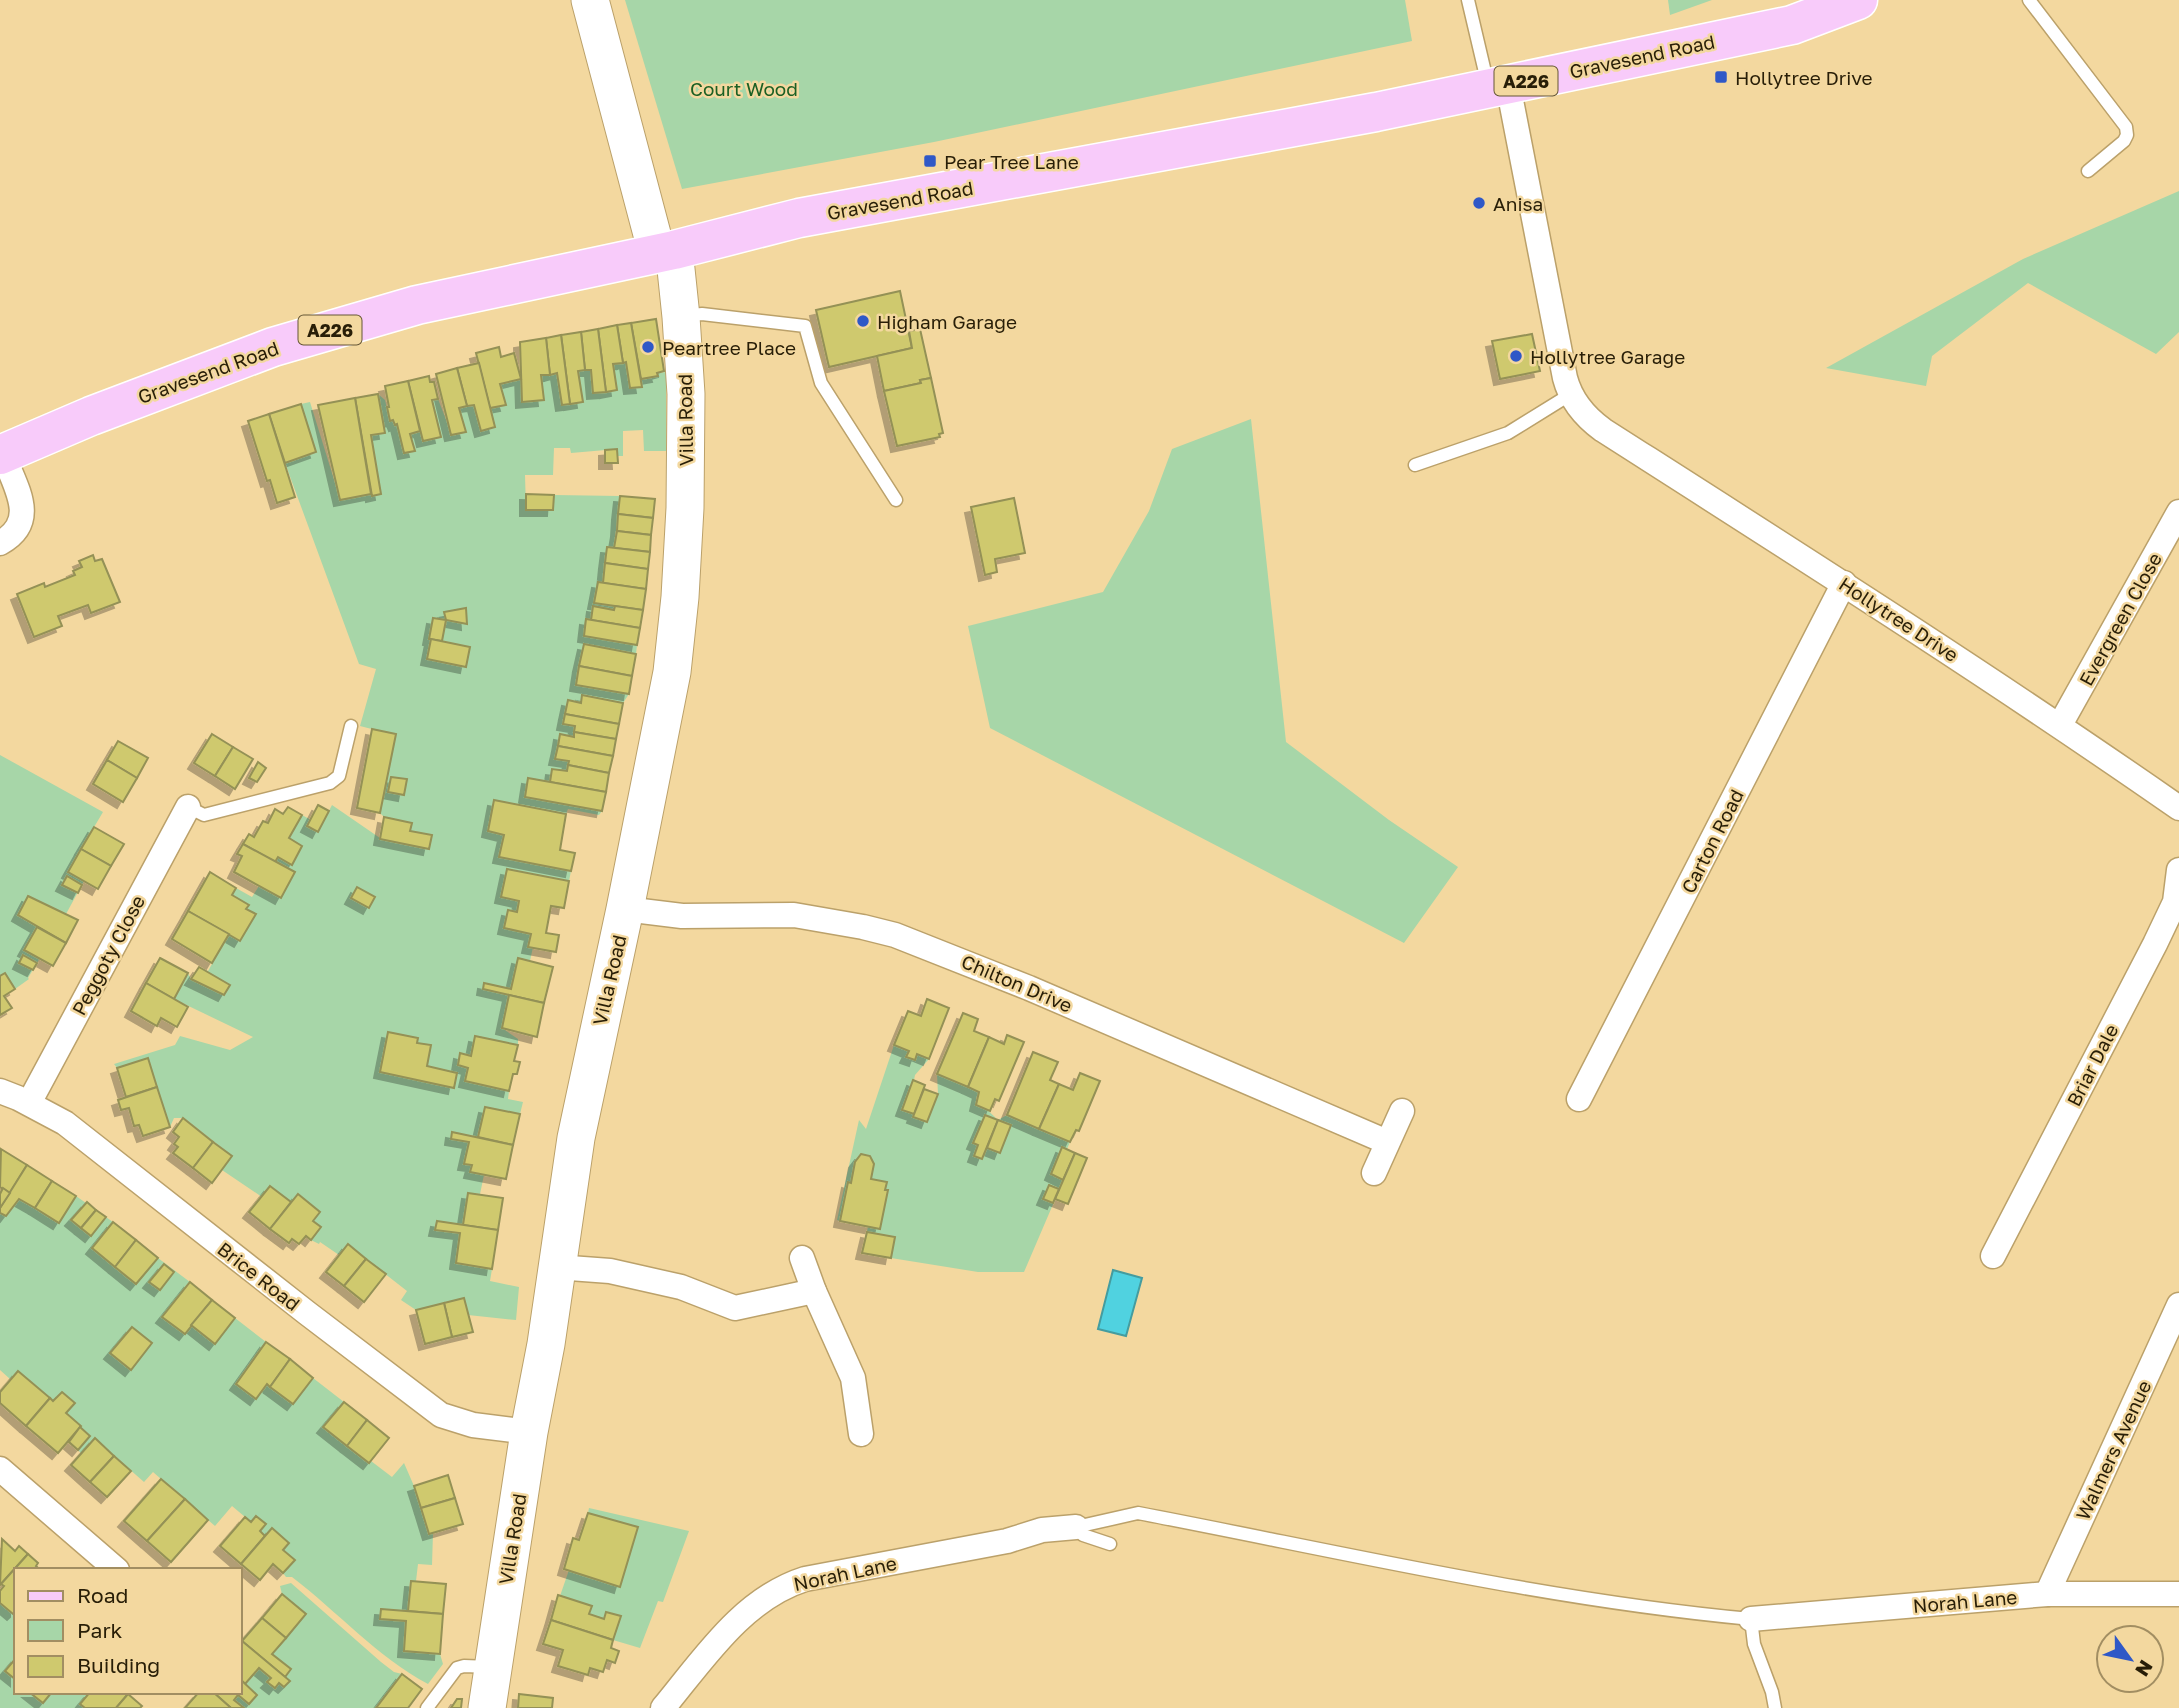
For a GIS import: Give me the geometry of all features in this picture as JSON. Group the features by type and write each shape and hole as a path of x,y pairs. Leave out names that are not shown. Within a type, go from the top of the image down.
{"main road":[{"name":"Gravesend Road","path":"1,455 91,416 273,347 417,305 665,251 788,220 1349,117 1791,25 1858,0"}],"street":[{"path":"590,0 665,251"},
{"name":"Hollytree Drive","path":"1498,87 1564,378 1581,411 1603,430 1844,583 2060,725 2179,808"},
{"name":"Villa Road","path":"487,1708 529,1432 546,1344 576,1138 672,672 685,508 686,406 681,317 665,251"},
{"path":"0,543 17,531 23,515 1,455"},
{"name":"Evergreen Close","path":"2060,725 2179,512"},
{"name":"Carton Road","path":"1579,1099 1844,583"},
{"name":"Peggoty Close","path":"29,1103 188,807"},
{"name":"Briar Dale","path":"1993,1256 2160,934 2175,902 2179,870"},
{"name":"Chilton Drive","path":"625,909 682,916 794,915 863,927 895,936 1030,988 1387,1142"},
{"name":"Brice Road","path":"0,1091 29,1103 76,1132 438,1413 473,1426 529,1432"},
{"path":"1374,1173 1402,1111"},
{"path":"802,1258 853,1378 861,1434"},
{"path":"556,1267 610,1270 681,1287 735,1308 814,1291"},
{"name":"Walmers Avenue","path":"2047,1594 2179,1305"},
{"path":"0,1469 115,1568"},
{"name":"Norah Lane","path":"675,1704 737,1622 764,1598 788,1585 805,1579 1007,1541 1042,1530 1076,1527"},
{"name":"Norah Lane","path":"1751,1619 2047,1594 2179,1594"}],"lane":[{"path":"1468,0 1498,87"},
{"path":"2029,0 2126,127 2127,135 2124,141 2088,171"},
{"path":"681,317 702,314 806,326 821,383 896,500"},
{"path":"1415,464 1508,433 1571,394"},
{"path":"188,807 204,815 331,783 339,776 351,726"},
{"path":"1110,1544 1083,1535 1076,1527 1138,1513 1590,1599 1684,1613 1751,1619 1754,1644 1776,1708"},
{"path":"427,1708 457,1668 464,1665 492,1667"}],"green space":[{"name":"Court Wood","path":"625,0 1405,0 1412,41 934,142 682,189"},
{"path":"1668,0 1712,0 1670,15"},
{"path":"2179,191 2179,332 2156,354 2028,283 1932,356 1926,386 1826,368 2023,259"},
{"path":"626,362 630,388 642,386 641,379 666,372 666,451 644,451 643,430 623,431 623,456 618,456 617,449 571,453 570,448 554,448 553,475 525,475 526,510 553,510 554,495 620,496 614,548 607,548 603,583 598,583 594,603 615,606 614,610 593,606 591,620 586,620 584,636 637,645 636,654 584,644 576,685 629,694 623,703 582,696 581,703 568,700 563,724 575,726 574,737 560,735 555,758 569,761 567,771 552,769 550,782 528,778 526,797 602,811 599,815 568,809 566,814 494,800 488,831 504,835 499,857 571,871 569,881 507,869 501,897 519,901 517,912 508,910 504,928 531,934 528,946 533,947 530,961 518,959 511,989 484,984 483,988 509,995 502,1028 518,1039 518,1045 476,1036 471,1056 460,1053 458,1065 468,1068 466,1081 509,1091 508,1099 523,1102 520,1114 485,1107 478,1137 452,1132 451,1139 469,1142 465,1164 472,1165 471,1172 484,1175 480,1194 468,1193 463,1225 437,1221 436,1230 460,1233 456,1263 492,1269 490,1281 519,1287 516,1320 468,1315 464,1298 416,1310 401,1300 407,1291 348,1245 339,1255 320,1242 319,1244 311,1240 321,1227 313,1221 320,1212 298,1194 291,1202 270,1186 262,1197 222,1170 232,1156 184,1118 174,1118 170,1127 148,1058 117,1068 114,1064 175,1045 180,1036 230,1050 253,1037 174,999 188,973 191,979 199,967 208,971 229,934 240,941 255,915 246,909 248,904 232,895 236,888 252,897 259,886 281,898 295,872 275,862 278,857 292,864 302,846 289,838 302,815 311,820 307,827 318,832 332,805 380,838 384,817 380,813 395,735 360,726 376,669 359,664 285,463 316,452 301,404 310,402 340,499 372,496 380,494 371,435 385,433 378,394 385,400 390,421 393,420 397,424 405,453 414,451 410,434 420,431 423,441 441,437 432,400 438,399 452,435 466,431 459,408 506,404 500,384 521,379 523,402 544,399 541,375 557,373 562,405 583,401 578,371 591,370 594,393 616,390 613,364"},
{"path":"1251,419 1286,742 1389,820 1458,867 1404,943 990,728 968,626 1103,592 1149,511 1172,449"},
{"path":"0,755 103,812 68,871 84,881 66,914 28,896 18,914 38,926 24,949 40,958 29,979 15,989 5,974 0,976"},
{"path":"894,1045 909,1051 907,1057 915,1060 917,1054 929,1059 915,1075 914,1080 925,1085 913,1117 927,1122 938,1094 937,1074 979,1092 976,1099 998,1120 1007,1115 1070,1142 1067,1149 1075,1153 1024,1272 978,1272 891,1258 895,1238 867,1232 887,1190 886,1182 871,1179 874,1164 870,1156 861,1154 855,1162 851,1183 847,1183 840,1221 837,1220 859,1120 866,1129"},
{"path":"76,1196 113,1222 92,1248 136,1284 158,1258 190,1282 163,1316 184,1334 191,1325 215,1344 235,1318 266,1342 247,1367 256,1399 267,1384 293,1404 313,1378 344,1402 324,1427 369,1463 371,1461 392,1477 404,1463 429,1534 433,1533 432,1565 418,1564 416,1581 410,1581 408,1611 381,1609 380,1619 406,1621 404,1651 440,1654 443,1664 428,1684 375,1648 292,1577 286,1577 283,1573 295,1560 260,1531 266,1524 256,1516 251,1522 232,1506 215,1526 153,1472 144,1482 95,1439 81,1453 69,1442 81,1426 66,1413 74,1403 62,1392 53,1401 18,1371 10,1379 0,1370 0,1213 6,1216 19,1199 59,1223"},
{"path":"589,1508 689,1531 663,1602 658,1601 640,1648 613,1640 621,1616 607,1612 604,1619 589,1614 592,1606 560,1596 569,1570 620,1587 638,1527 588,1513"},
{"path":"291,1583 381,1662 394,1672 402,1674 376,1708 244,1708 234,1700 238,1695 257,1695 245,1684 259,1668 271,1678 267,1682 274,1688 279,1683 284,1687 289,1681 285,1677 290,1669 272,1654 305,1614 282,1594 280,1586"},
{"path":"0,1603 14,1613 14,1694 88,1694 80,1703 85,1708 0,1708"}],"water":[{"path":"1113,1270 1142,1278 1126,1336 1098,1329"}],"building":[{"name":"Higham Garage","path":"900,291 912,348 829,367 816,310"},
{"name":"Peartree Place","path":"656,319 664,371 657,373 658,376 641,379 631,323"},
{"path":"631,323 642,387 630,388 617,325"},
{"path":"617,325 623,363 613,364 617,390 606,392 598,329"},
{"path":"598,329 606,392 593,393 591,370 585,370 581,332"},
{"path":"920,329 931,378 920,380 921,383 884,391 877,356 912,348 909,331"},
{"path":"581,332 585,370 578,371 583,402 570,404 561,335"},
{"name":"Hollytree Garage","path":"1532,334 1540,371 1500,379 1492,341"},
{"path":"561,335 570,404 562,405 557,373 550,375 546,338"},
{"path":"546,338 550,375 541,375 544,400 522,402 520,342"},
{"path":"499,347 501,357 514,353 521,379 500,384 506,405 490,408 476,353"},
{"path":"479,363 495,427 481,431 474,405 467,406 457,368"},
{"path":"457,368 467,406 459,408 466,432 451,435 436,374"},
{"path":"429,376 430,382 434,382 438,399 432,400 441,437 423,441 408,381"},
{"path":"931,378 943,433 939,434 940,437 897,446 884,391 921,383 920,380"},
{"path":"408,381 420,431 410,434 415,451 404,453 397,424 395,425 393,420 390,421 385,386"},
{"path":"378,394 385,433 371,435 381,494 372,496 355,398"},
{"path":"355,398 371,494 340,500 318,405"},
{"path":"301,404 316,452 285,463 269,414"},
{"path":"269,414 295,497 277,503 248,421"},
{"path":"617,449 618,463 605,463 605,450"},
{"path":"526,494 554,495 553,510 526,510"},
{"path":"620,496 655,499 653,518 618,514"},
{"path":"1014,498 1025,553 995,559 997,572 985,575 971,507"},
{"path":"618,514 653,518 651,535 617,531"},
{"path":"617,531 651,535 650,552 614,548"},
{"path":"607,547 650,552 648,569 605,563"},
{"path":"93,555 95,561 102,559 120,602 91,613 88,605 58,616 62,626 34,637 17,594 75,575 73,571 82,567 79,561"},
{"path":"605,563 648,569 646,589 603,583"},
{"path":"598,582 646,589 643,610 594,603"},
{"path":"593,606 614,610 615,606 643,610 640,628 591,620"},
{"path":"466,608 467,624 446,620 444,612"},
{"path":"433,618 446,620 442,641 429,639"},
{"path":"586,619 640,628 637,645 584,636"},
{"path":"431,639 470,647 466,667 427,659"},
{"path":"584,644 636,654 632,676 579,666"},
{"path":"579,666 632,676 629,694 576,685"},
{"path":"582,695 623,703 619,724 565,714 568,700 581,703"},
{"path":"565,714 619,724 616,739 574,732 575,726 563,724"},
{"path":"372,729 396,734 380,813 357,808"},
{"path":"574,732 616,739 613,756 558,746 560,734 574,737"},
{"path":"212,734 233,747 215,776 194,763"},
{"path":"118,741 148,758 137,778 107,760"},
{"path":"558,746 613,756 609,773 568,765 569,761 555,759"},
{"path":"233,747 253,759 235,789 215,776"},
{"path":"107,760 137,778 123,802 93,784"},
{"path":"258,762 266,768 257,782 249,778"},
{"path":"568,765 609,773 606,792 550,782 552,769 567,771"},
{"path":"391,777 407,779 404,795 388,792"},
{"path":"528,778 606,792 602,811 525,797"},
{"path":"494,800 566,814 560,850 575,853 571,871 499,857 504,835 488,831"},
{"path":"318,805 329,811 318,832 307,826"},
{"path":"288,807 302,815 289,838 302,846 292,865 278,857 275,862 243,844 249,834 254,837 263,821 268,823 275,809 283,814"},
{"path":"384,817 412,823 410,831 432,835 429,849 380,839"},
{"path":"94,827 124,844 111,866 81,849"},
{"path":"243,844 295,872 281,898 234,872 242,856 237,854"},
{"path":"81,849 111,866 98,889 68,872"},
{"path":"507,869 569,881 564,908 551,906 546,933 559,935 556,952 528,947 531,934 504,928 508,910 517,912 519,901 501,897"},
{"path":"210,872 236,888 232,895 249,905 246,909 256,914 240,941 188,911"},
{"path":"67,876 82,885 78,893 62,885"},
{"path":"357,887 375,897 369,908 351,898"},
{"path":"28,896 78,920 66,943 18,915"},
{"path":"188,911 229,934 212,963 172,939"},
{"path":"37,927 66,943 53,966 24,950"},
{"path":"23,955 37,963 33,970 19,963"},
{"path":"160,958 188,973 174,999 146,983"},
{"path":"518,958 553,967 544,1003 483,989 484,983 511,989"},
{"path":"199,967 230,985 224,995 191,979"},
{"path":"5,973 15,989 4,996 12,1008 0,1015 0,976"},
{"path":"146,983 188,1007 177,1027 161,1018 157,1026 131,1011"},
{"path":"509,995 544,1003 537,1037 502,1028"},
{"path":"927,999 949,1008 929,1059 917,1054 915,1060 906,1057 909,1051 894,1045 908,1011 921,1016"},
{"path":"963,1013 978,1019 974,1031 989,1037 968,1087 937,1074"},
{"path":"388,1032 418,1038 417,1043 431,1045 427,1066 457,1073 454,1088 380,1072"},
{"path":"1007,1035 1024,1042 999,1101 995,1099 990,1111 976,1105 979,1092 968,1087 989,1037 1004,1044"},
{"path":"475,1036 518,1045 514,1061 520,1062 517,1074 513,1074 509,1091 465,1081 468,1068 458,1065 460,1053 471,1056"},
{"path":"1033,1052 1058,1062 1050,1080 1059,1084 1039,1129 1007,1115"},
{"path":"148,1058 157,1087 126,1097 117,1068"},
{"path":"1080,1073 1100,1081 1079,1131 1076,1130 1070,1142 1039,1129 1059,1084 1073,1090"},
{"path":"913,1080 925,1085 914,1114 902,1110"},
{"path":"157,1087 170,1127 143,1136 139,1125 134,1126 129,1108 121,1110 118,1100"},
{"path":"924,1089 938,1094 927,1122 913,1117"},
{"path":"485,1107 520,1114 513,1145 478,1137"},
{"path":"985,1115 998,1120 982,1159 974,1156 978,1145 973,1143"},
{"path":"183,1118 213,1142 193,1168 173,1153 178,1147 174,1144 179,1137 173,1132"},
{"path":"998,1120 1011,1125 1000,1153 987,1148"},
{"path":"452,1132 513,1145 506,1179 470,1172 472,1165 464,1164 469,1142 451,1139"},
{"path":"213,1142 232,1156 212,1183 193,1168"},
{"path":"1062,1147 1075,1153 1063,1180 1051,1174"},
{"path":"1,1149 27,1165 10,1193 0,1187"},
{"path":"1075,1153 1087,1158 1068,1204 1055,1199"},
{"path":"861,1154 870,1156 874,1164 871,1179 887,1182 885,1190 888,1190 880,1229 840,1221 848,1182 851,1183 855,1162"},
{"path":"27,1165 52,1181 35,1208 19,1199 6,1216 0,1213 0,1208"},
{"path":"52,1181 76,1196 59,1223 35,1208"},
{"path":"1049,1185 1059,1189 1053,1203 1043,1199"},
{"path":"270,1186 291,1202 270,1229 249,1212"},
{"path":"3,1188 10,1193 0,1208 0,1194"},
{"path":"468,1193 503,1198 498,1230 463,1225"},
{"path":"298,1194 320,1212 313,1221 321,1227 311,1240 306,1236 299,1244 292,1239 289,1243 270,1229"},
{"path":"87,1202 96,1210 81,1228 71,1220"},
{"path":"96,1210 106,1217 91,1236 81,1228"},
{"path":"437,1221 498,1230 492,1269 456,1263 460,1233 435,1230"},
{"path":"113,1222 136,1240 115,1267 92,1248"},
{"path":"867,1232 895,1237 891,1258 862,1253"},
{"path":"136,1240 158,1258 136,1284 115,1267"},
{"path":"348,1244 366,1259 344,1286 326,1272"},
{"path":"366,1259 386,1274 364,1302 344,1286"},
{"path":"164,1264 174,1272 160,1290 149,1282"},
{"path":"190,1282 212,1300 185,1334 162,1317"},
{"path":"464,1298 473,1332 452,1337 444,1303"},
{"path":"212,1300 235,1318 215,1344 191,1325"},
{"path":"444,1303 452,1337 425,1344 416,1310"},
{"path":"132,1327 152,1343 131,1370 110,1353"},
{"path":"266,1342 290,1359 270,1387 267,1384 256,1399 236,1384"},
{"path":"290,1359 313,1378 293,1404 270,1387"},
{"path":"18,1371 50,1398 26,1426 0,1403 0,1392"},
{"path":"62,1392 75,1403 66,1413 81,1426 58,1453 26,1426 50,1398 53,1401"},
{"path":"344,1402 367,1420 347,1446 323,1427"},
{"path":"367,1420 389,1438 369,1463 347,1446"},
{"path":"80,1427 90,1436 78,1450 69,1442"},
{"path":"95,1438 114,1456 90,1482 71,1465"},
{"path":"114,1456 131,1471 107,1497 90,1482"},
{"path":"448,1475 455,1498 421,1508 414,1486"},
{"path":"161,1479 185,1499 147,1541 124,1521"},
{"path":"455,1498 463,1524 429,1534 421,1508"},
{"path":"185,1499 208,1520 171,1562 147,1541"},
{"path":"588,1513 638,1527 620,1587 564,1569 573,1538 579,1540"},
{"path":"256,1516 266,1524 260,1531 265,1536 241,1564 220,1546 245,1517 251,1522"},
{"path":"272,1528 289,1543 283,1550 295,1560 283,1573 273,1564 260,1580 241,1564"},
{"path":"2,1539 15,1551 19,1546 28,1554 0,1585"},
{"path":"28,1554 38,1563 38,1568 15,1568"},
{"path":"14,1570 13,1614 0,1603 0,1591 4,1586 1,1584"},
{"path":"411,1581 446,1584 443,1614 408,1611"},
{"path":"282,1594 306,1614 286,1638 262,1618"},
{"path":"558,1595 592,1606 589,1614 604,1619 606,1612 621,1616 613,1640 551,1620"},
{"path":"381,1609 443,1614 440,1654 404,1651 406,1621 380,1619"},
{"path":"262,1618 286,1638 272,1654 291,1669 285,1677 242,1641"},
{"path":"551,1620 613,1640 611,1648 619,1651 615,1663 607,1660 603,1672 590,1668 588,1675 558,1666 563,1650 543,1644"},
{"path":"242,1641 290,1681 284,1687 279,1683 275,1688 267,1682 271,1678 259,1668 245,1684 242,1681"},
{"path":"14,1660 14,1678 5,1671"},
{"path":"402,1674 422,1689 408,1708 376,1708"},
{"path":"242,1681 257,1695 249,1704 238,1695 234,1700 244,1708 231,1708 215,1694 242,1694"},
{"path":"32,1694 50,1694 43,1703"},
{"path":"88,1694 128,1694 116,1708 85,1708 80,1704"},
{"path":"128,1694 142,1706 116,1708"},
{"path":"197,1694 215,1694 231,1708 185,1708"},
{"path":"519,1694 553,1698 552,1708 518,1708"},
{"path":"457,1699 462,1699 461,1708 451,1708"}],"place":[{"name":"Hollytree Drive","path":"1721,77"},
{"name":"Pear Tree Lane","path":"930,161"},
{"name":"Anisa","path":"1479,203"},
{"name":"Higham Garage","path":"863,321"},
{"name":"Peartree Place","path":"648,347"},
{"name":"Hollytree Garage","path":"1516,356"}]}
